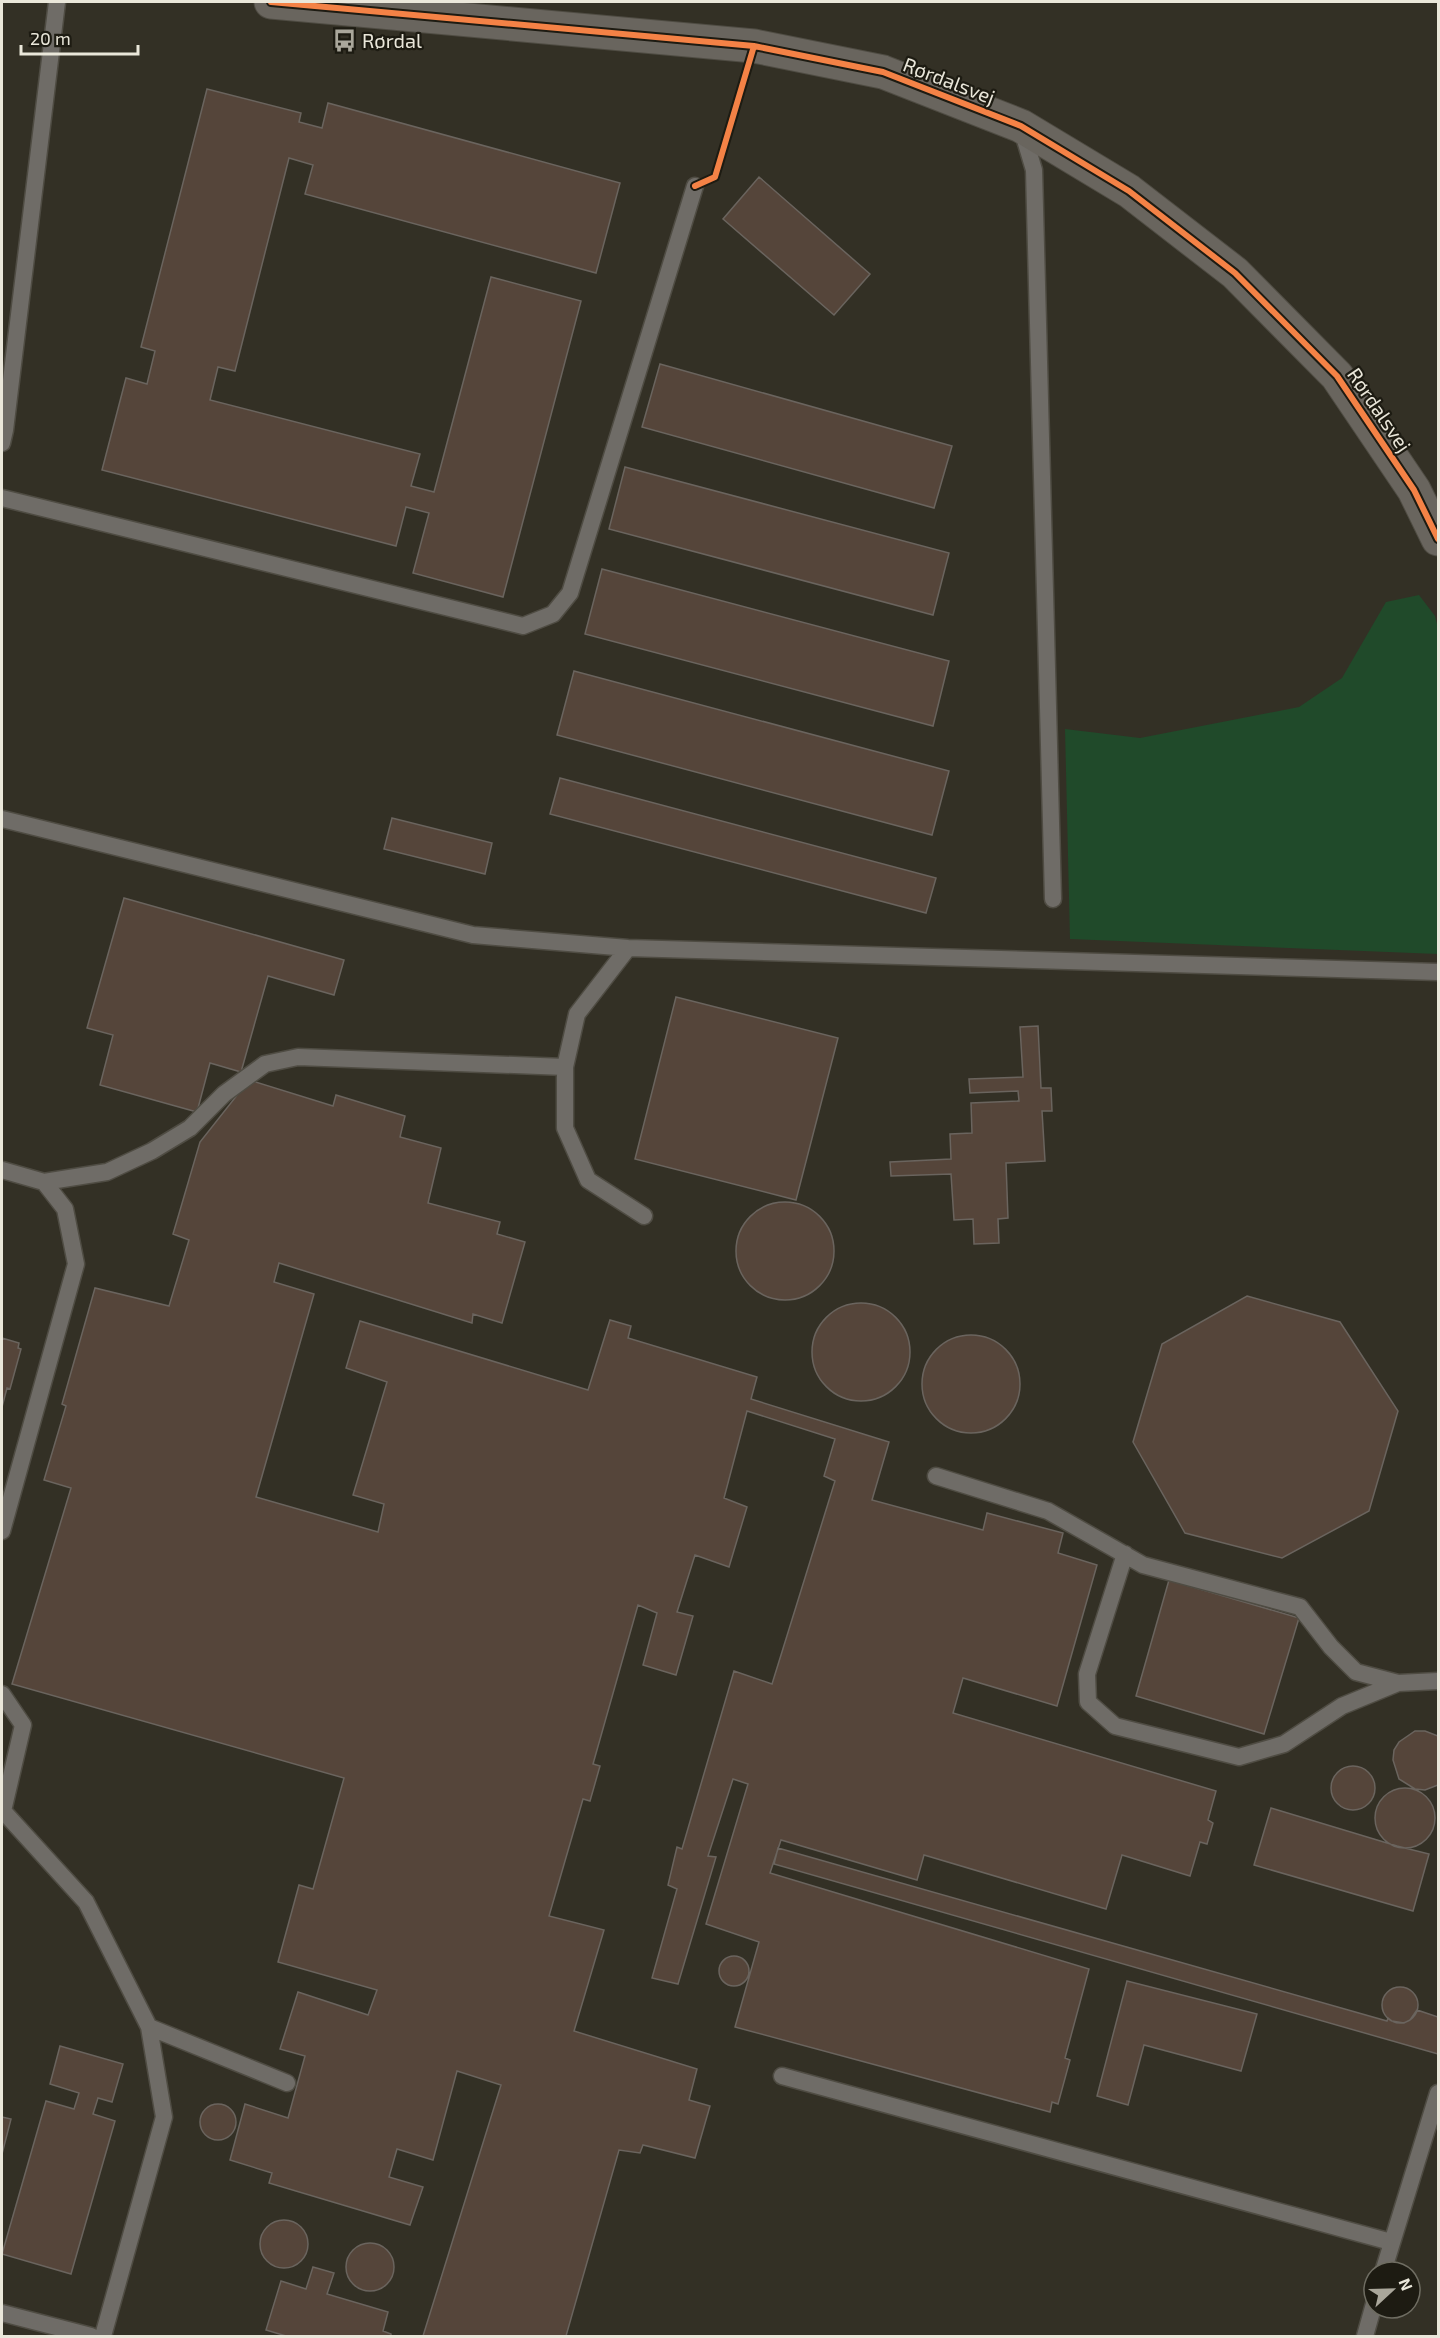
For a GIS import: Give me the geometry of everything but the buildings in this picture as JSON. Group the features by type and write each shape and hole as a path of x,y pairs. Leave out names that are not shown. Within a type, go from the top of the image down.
{"street":[{"name":"Rørdalsvej","path":"271,2 754,46 883,72 1021,126 1129,191 1235,273 1337,376 1414,490 1438,539"}],"lane":[{"path":"2,443 57,2"},
{"path":"1021,126 1034,171 1053,899"},
{"path":"2,498 523,626 553,614 570,593 695,186"},
{"path":"2,819 473,935 628,948 1438,972"},
{"path":"628,948 577,1014 565,1067 565,1128 588,1180 644,1216"},
{"path":"2,1170 44,1182 107,1172 152,1151 190,1128 224,1094 265,1064 298,1057 565,1067"},
{"path":"2,1531 76,1264 65,1209 44,1182"},
{"path":"936,1476 1048,1511 1143,1565 1300,1608 1356,1672 1398,1683 1438,1681"},
{"path":"1125,1554 1087,1674 1088,1702 1115,1726 1239,1757 1284,1744 1342,1706 1398,1683"},
{"path":"2,1694 23,1725 3,1811 86,1902 149,2027 164,2117 103,2337"},
{"path":"149,2027 287,2083"},
{"path":"782,2076 1391,2242"},
{"path":"1386,2260 1438,2093"},
{"path":"2,2313 91,2337"},
{"path":"1365,2337 1370,2320"}],"green space":[{"path":"1419,595 1435,616 1438,628 1438,954 1070,939 1065,729 1140,738 1299,707 1342,678 1386,602"}],"cycle path":[{"path":"271,2 754,46 883,72 1021,126 1129,191 1235,273 1337,376 1414,490 1438,539"},
{"path":"695,186 715,177 754,46"}],"place":[{"name":"Rørdal","path":"344,41"}]}
